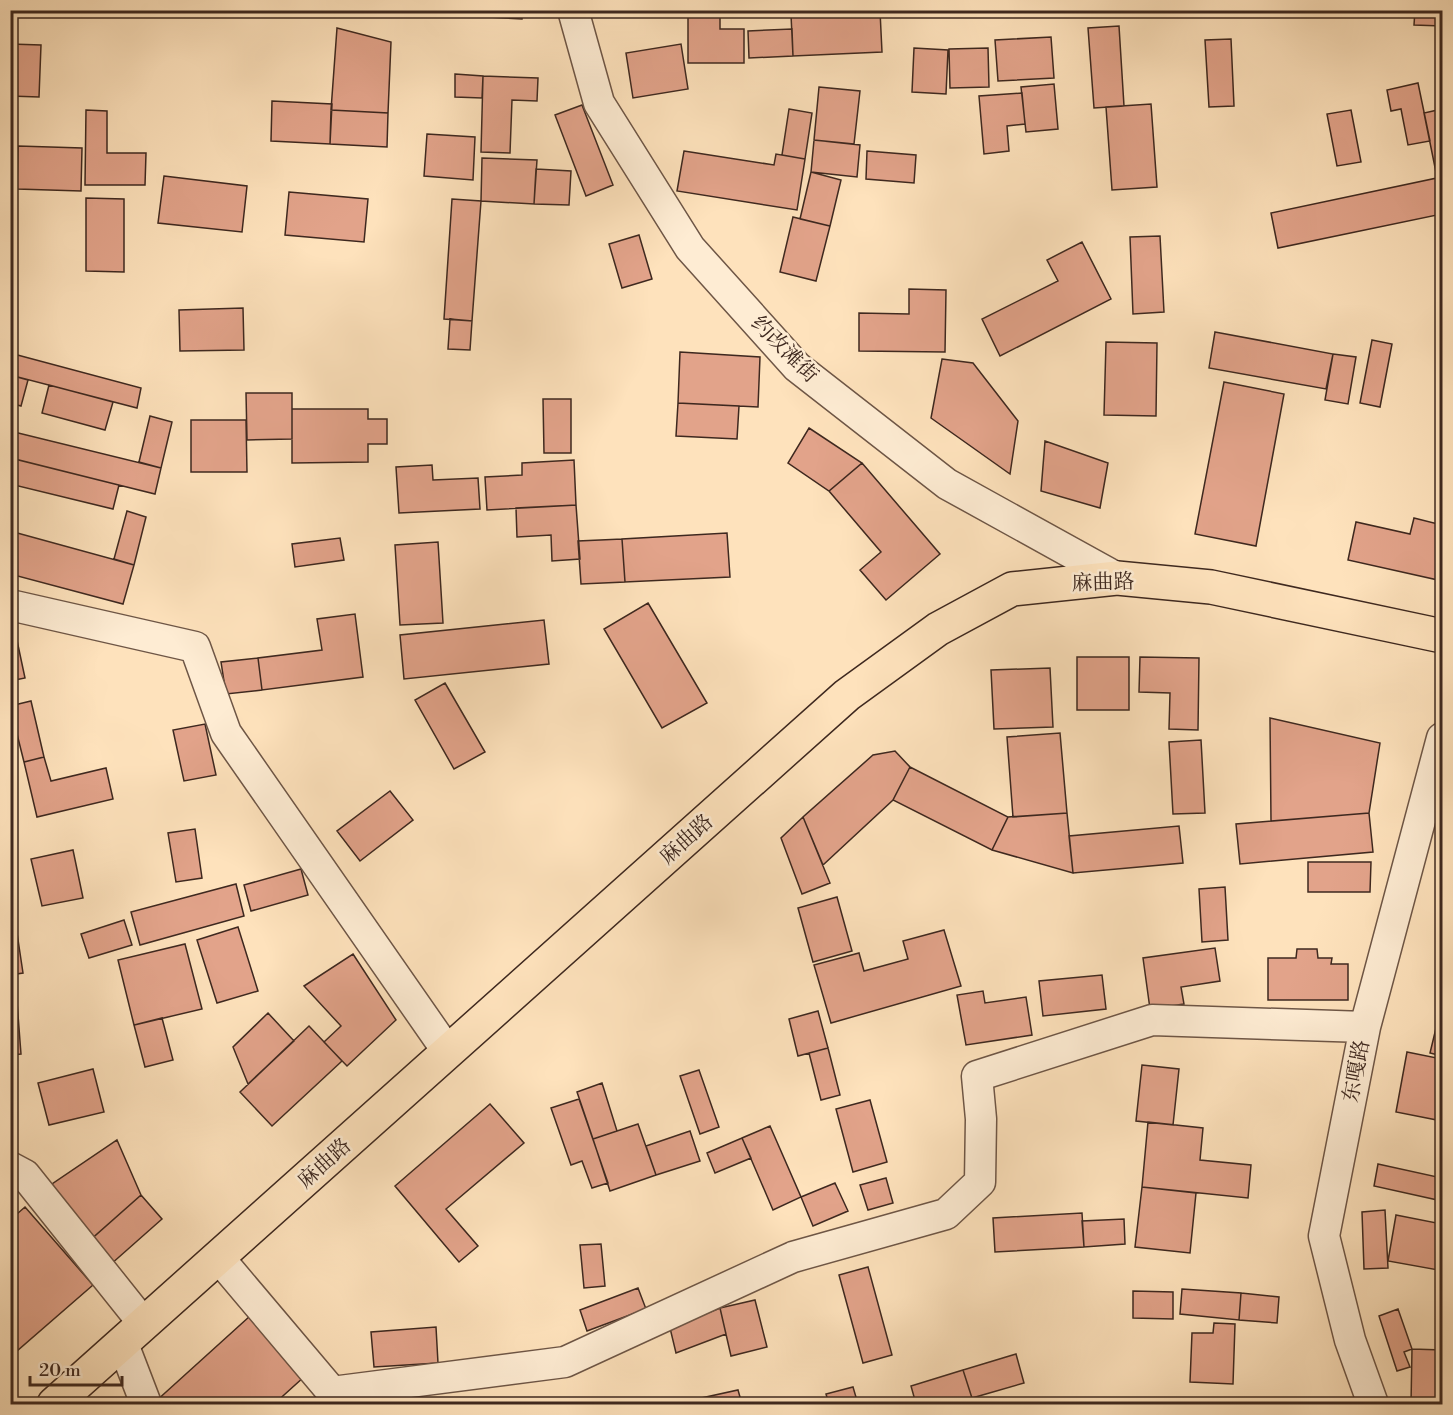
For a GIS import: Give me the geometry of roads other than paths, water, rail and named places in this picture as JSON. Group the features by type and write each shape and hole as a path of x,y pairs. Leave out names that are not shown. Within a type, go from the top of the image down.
{"main road":[{"name":"麻曲路","path":"54,1404 847,695 938,629 1012,589 1118,578 1211,587 1443,636"}],"street":[{"name":"约改滩街","path":"573,10 599,103 690,248 797,367 947,484 1118,578"},
{"path":"10,605 195,647 226,733 448,1052"},
{"name":"东嘎路","path":"1373,1404 1350,1340 1324,1236 1365,1027 1443,738"},
{"path":"218,1257 332,1392 565,1362 793,1257 946,1214 980,1182 981,1119 977,1076 1152,1020 1365,1027"},
{"path":"10,1167 25,1175 133,1334 147,1404"}]}
